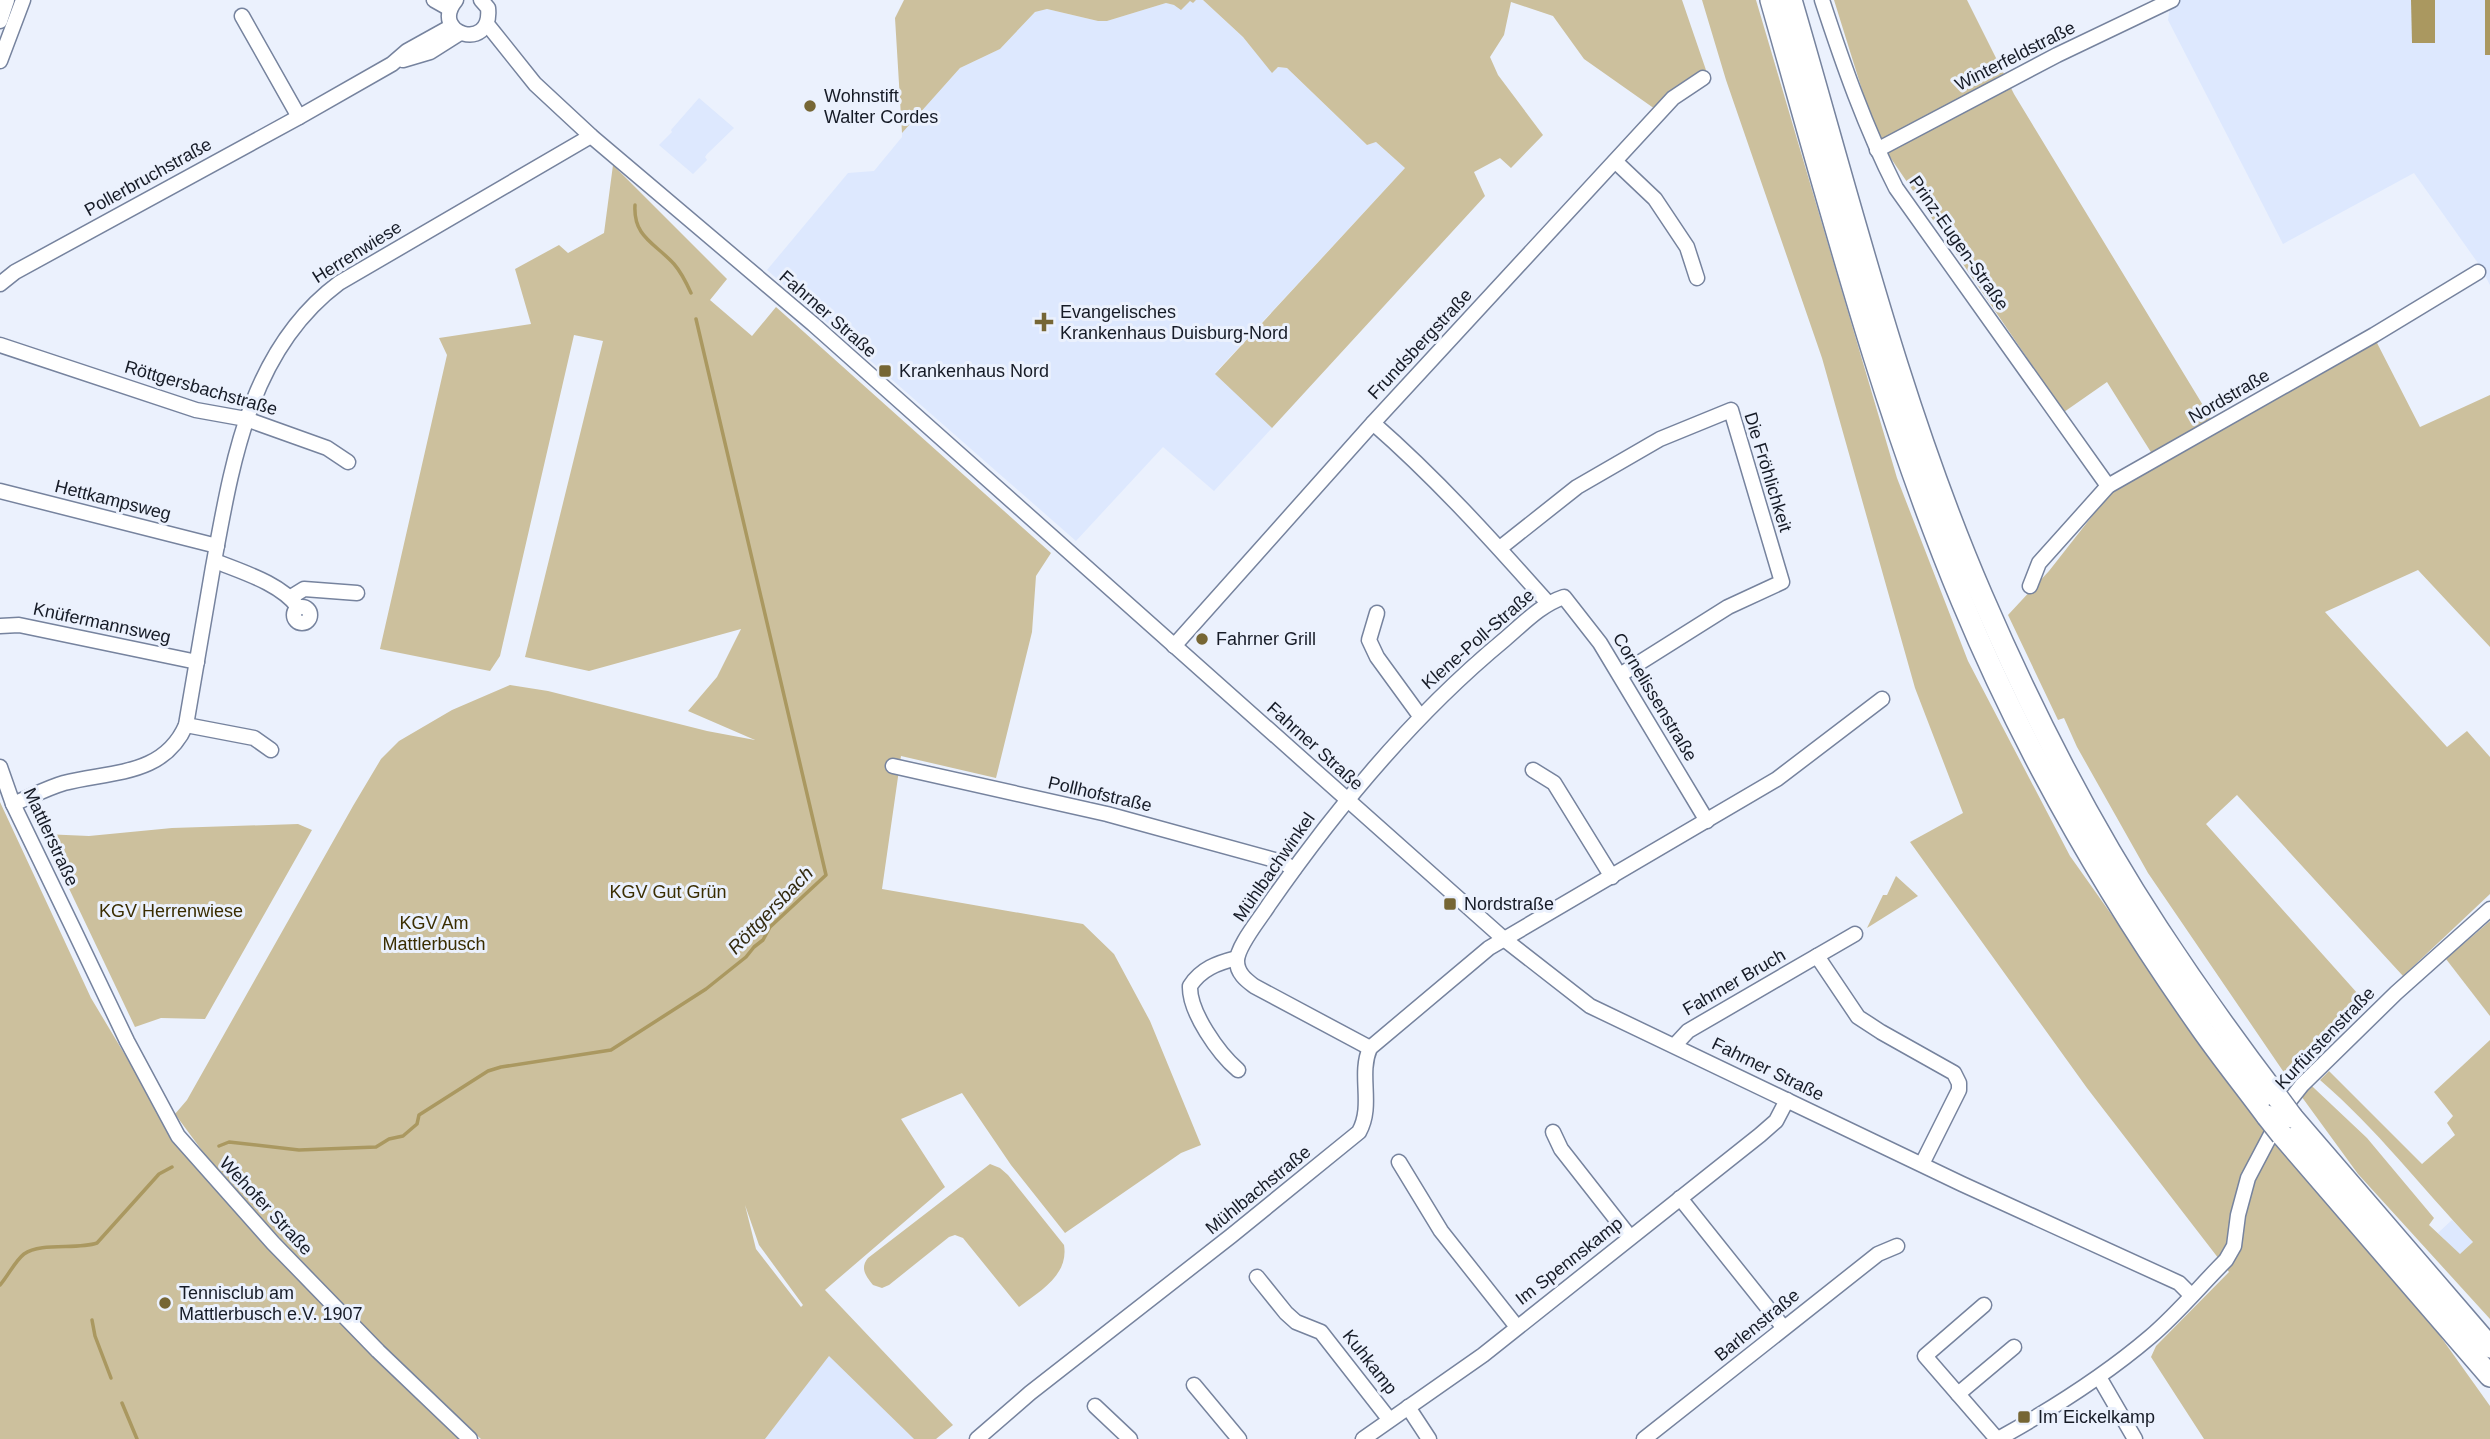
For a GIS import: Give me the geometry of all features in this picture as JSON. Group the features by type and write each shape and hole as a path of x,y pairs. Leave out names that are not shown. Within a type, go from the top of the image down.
{"highway":[{"path":"1771,0 1896,423 1968,615 2007,700 2086,850 2140,938 2198,1024 2273,1107"},
{"path":"1791,0 1914,416 1950,517 1992,619 2057,754 2103,840 2273,1107 2348,1215 2488,1375"},
{"path":"2287,1126 2369,1194 2490,1330"},
{"path":"2329,1161 2490,1347"}],"street":[{"path":"0,21 7,0"},
{"path":"0,61 23,0"},
{"path":"435,0 454,2 450,22 456,30 467,35 483,28 489,3"},
{"name":"Prinz-Eugen-Straße","path":"1822,0 1840,57 1877,150 1896,188 2108,486"},
{"name":"Winterfeldstraße","path":"1877,150 2057,55 2172,0"},
{"path":"242,16 299,117"},
{"name":"Fahrner Straße","path":"483,28 535,84 591,136 813,324 1504,939 1590,1006 2179,1283 2191,1295"},
{"name":"Pollerbruchstraße","path":"0,284 15,272 299,117 391,64 407,51 456,30"},
{"name":"Frundsbergstraße","path":"1174,646 1374,423 1673,98 1703,78"},
{"name":"Herrenwiese","path":"13,804 62,784 142,767 167,754 180,737 186,725 230,478 246,419 280,346 296,323 318,298 339,283 591,136"},
{"path":"1616,162 1655,199 1687,247 1697,278"},
{"name":"Pollerbruchstraße","path":"0,276 15,272"},
{"name":"Nordstraße","path":"2030,586 2039,563 2108,486 2374,335 2478,272"},
{"name":"Röttgersbachstraße","path":"0,345 196,410 246,419 327,448 348,462"},
{"name":"Die Fröhlichkeit","path":"1500,548 1588,480 1660,439 1731,410 1782,582 1728,607 1619,675"},
{"path":"1374,423 1500,548 1547,603"},
{"name":"Hettkampsweg","path":"0,491 216,553"},
{"path":"216,553 294,602 304,589 358,593"},
{"name":"Klene-Poll-Straße","path":"1346,799 1420,716 1479,661 1547,603 1564,597"},
{"name":"Cornelissenstraße","path":"1564,597 1600,643 1707,821"},
{"name":"Klene-Poll-Straße","path":"1377,612 1368,640 1377,657 1420,716"},
{"name":"Knüfermannsweg","path":"0,625 19,625 197,662"},
{"path":"1238,1070 1223,1058 1189,997 1189,986 1205,970 1219,962 1237,958 1239,972 1254,986 1370,1048 1489,948 1777,779 1882,699"},
{"path":"186,725 254,738 271,750"},
{"name":"Pollhofstraße","path":"893,766 1107,814 1282,862 1294,869"},
{"name":"Mattlerstraße","path":"0,767 13,804 143,1072"},
{"path":"1533,770 1554,783 1612,877"},
{"name":"Mühlbachwinkel","path":"1237,958 1241,946 1346,799"},
{"name":"Kurfürstenstraße","path":"2191,1295 2231,1253 2248,1178 2272,1129 2294,1094 2396,993 2490,909"},
{"name":"Fahrner Bruch","path":"1675,1045 1688,1031 1855,934"},
{"path":"1817,956 1858,1017 1954,1073 1957,1078 1959,1090 1922,1164"},
{"name":"Mühlbachstraße","path":"977,1439 1030,1393 1359,1132 1367,1114 1365,1065 1370,1048"},
{"name":"Wehofer Straße","path":"143,1072 178,1136 217,1183 378,1351 470,1439"},
{"name":"Im Spennskamp","path":"1363,1439 1451,1378 1681,1198 1776,1121 1787,1100"},
{"path":"1553,1132 1561,1149 1630,1237"},
{"path":"1399,1162 1441,1231 1517,1327"},
{"path":"1681,1198 1783,1327"},
{"name":"Barlenstraße","path":"1644,1439 1878,1254 1897,1246"},
{"name":"Kuhkamp","path":"1257,1277 1296,1322 1321,1332 1389,1419"},
{"path":"1984,1305 1925,1356 1998,1439 2048,1412 2099,1377 2152,1335 2191,1295"},
{"path":"1958,1394 2014,1347"},
{"path":"2099,1377 2136,1439"},
{"path":"1194,1385 1239,1439"},
{"path":"1095,1406 1130,1439"},
{"name":"Kuhkamp","path":"1408,1407 1429,1439"}],"shaded area":[{"name":"Evangelisches Krankenhaus Duisburg-Nord","path":"1203,0 1243,37 1272,72 1278,67 1287,68 1367,145 1376,142 1405,168 1215,373 1272,428 1214,491 1163,447 1076,541 767,270 848,173 874,171 902,137 902,133 960,68 1000,49 1035,12 1047,9 1107,21 1166,3 1175,5 1190,1 1193,3"},
{"path":"2171,0 2490,0 2490,285 2480,266 2414,173 2283,244 2168,20"},
{"path":"2411,0 2435,0 2435,43 2412,43"},
{"path":"2485,0 2490,0 2490,55 2485,55"},
{"path":"699,98 734,128 707,154 707,160 693,174 659,145"},
{"path":"2452,1220 2473,1242 2460,1255 2438,1233"},
{"path":"829,1355 914,1439 765,1439"}],"green space":[{"path":"904,0 1196,0 1193,3 1190,1 1181,10 1166,3 1107,21 1047,9 1035,12 1000,49 960,68 902,133 895,18"},
{"path":"1203,0 1682,0 1707,73 1680,85 1655,109 1584,59 1553,16 1511,2 1504,35 1490,57 1498,75 1543,135 1511,168 1500,158 1474,172 1485,196 1272,428 1215,374 1405,168 1376,142 1367,145 1287,68 1278,67 1272,73 1243,37"},
{"path":"1702,0 1756,0 1897,478 1968,661 2070,856 2272,1141 2438,1333 2490,1406 2490,1439 2204,1439 2151,1357 2156,1346 2229,1272 2087,1088 1910,842 1963,813 1915,688 1822,358 1726,80"},
{"path":"1834,0 1967,0 2014,94 2218,430 2375,339 2420,427 2490,395 2490,647 2418,570 2325,612 2447,747 2467,731 2490,757 2490,894 2403,976 2237,795 2206,824 2367,1004 2297,1072 2367,1138 2434,1218 2429,1225 2460,1254 2473,1242 2380,1138 2320,1080 2329,1071 2422,1164 2455,1135 2447,1123 2453,1116 2434,1092 2490,1040 2490,1319 2358,1174 2285,1074 2148,873 2077,747 2064,718 2058,720 2008,615 2049,571 2111,492 2159,465 2107,382 2064,412 1877,138"},
{"path":"613,165 727,279 710,300 752,336 776,307 1051,553 1036,576 1032,632 996,778 901,756 882,889 1083,924 1114,954 1150,1021 1201,1145 1181,1153 1065,1233 1011,1165 962,1093 901,1119 945,1187 825,1290 953,1425 936,1439 914,1439 829,1356 765,1439 481,1439 453,1415 352,1314 220,1175 175,1114 187,1100 381,759 399,741 452,710 510,685 548,691 707,731 755,740 688,711 717,677 741,629 589,671 525,657 603,341 574,335 500,656 490,671 380,649 447,355 439,338 531,324 515,269 559,245 568,253 604,233","holes":["745,1205 759,1245 803,1305 801,1307 756,1249"]},
{"path":"0,802 91,998 161,1115 467,1439 0,1439"},
{"name":"KGV Herrenwiese","path":"298,824 312,830 205,1019 161,1018 135,1027 43,834 89,836 172,828"},
{"path":"1896,876 1918,896 1867,928 1883,895 1887,895"},
{"path":"2490,921 2490,1016 2446,959"},
{"path":"990,1164 1008,1175 1064,1245 1062,1265 1051,1281 1019,1307 963,1238 955,1235 889,1285 882,1288 873,1285 864,1272 868,1258"}],"waterway":[{"name":"Röttgersbach","path":"635,205 635,216 641,232 677,267 691,293"},
{"name":"Röttgersbach","path":"219,1146 229,1142 299,1150 376,1147 389,1139 403,1136 417,1124 419,1115 488,1071 611,1050 706,989 746,957 763,940 770,927 826,875 696,319"},
{"name":"Röttgersbach","path":"0,1285 21,1257 31,1250 97,1243 159,1174 172,1167"},
{"path":"92,1320 95,1336 111,1378"},
{"path":"122,1403 137,1439"}],"place":[{"name":"Wohnstift Walter Cordes","path":"810,106"},
{"name":"Evangelisches Krankenhaus Duisburg-Nord","path":"1044,322"},
{"name":"Krankenhaus Nord","path":"885,371"},
{"name":"Fahrner Grill","path":"1202,639"},
{"name":"Nordstraße","path":"1450,904"},
{"name":"Tennisclub am Mattlerbusch e.V. 1907","path":"165,1303"},
{"name":"Im Eickelkamp","path":"2024,1417"}],"park label":[{"name":"KGV Gut Grün","path":"668,892"},
{"name":"KGV Am Mattlerbusch","path":"434,933"}]}
